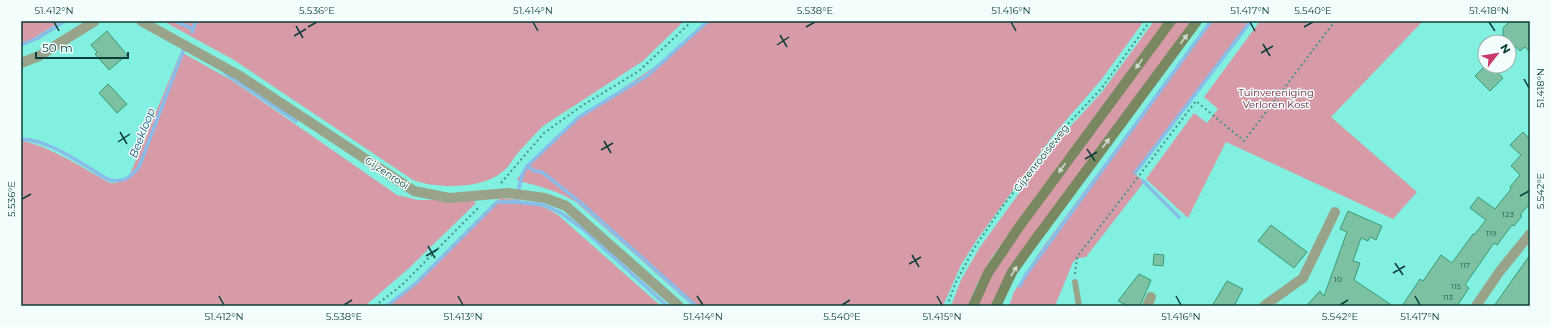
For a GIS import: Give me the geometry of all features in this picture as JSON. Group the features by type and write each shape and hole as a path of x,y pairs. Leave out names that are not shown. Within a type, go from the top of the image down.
{"main road":[{"path":"973,306 988,272 1019,227 1171,21"},
{"path":"996,306 1012,272 1197,21"}],"street":[{"path":"21,63 39,56 95,21"},
{"name":"Gijzenrooi","path":"141,21 240,76 414,191 449,198 508,193 545,198 566,206 679,306"},
{"path":"1264,306 1303,278 1335,212"},
{"path":"1476,306 1500,271 1530,234"}],"lane":[{"path":"1075,282 1079,306"}],"path":[{"path":"374,306 402,284 491,194 544,133 583,105 639,71 692,21"},
{"name":"Gijzenrooiseweg","path":"947,306 955,284 973,250 1002,207 1065,127 1101,89 1150,21"},
{"path":"1075,282 1077,257 1196,101 1244,141 1335,21"}],"green space":[{"path":"21,21 61,21 21,46"},
{"path":"163,21 684,21 643,61 543,126 516,155 508,166 494,178 472,184 446,186 413,180 234,60"},
{"path":"706,21 1144,21 1101,80 1055,133 976,241 961,265 943,306 693,306 576,202 555,192 519,181 517,179 554,138 574,121 662,62"},
{"path":"1154,21 1166,21 992,257 977,284 968,306 951,306 961,280 980,247 1058,140 1102,92"},
{"path":"1176,21 1192,21 992,306 976,306 1001,258"},
{"path":"1210,21 1249,21 1135,173 1144,182 1086,257 1079,258 1073,262 1055,306 1009,306 1014,292 1041,250"},
{"name":"Tuinvereniging Verloren Kost","path":"1260,21 1423,21 1331,117 1417,192 1393,219 1226,142 1188,218 1146,179 1194,113 1207,123 1218,109 1204,97"},
{"path":"181,52 233,81 397,195 418,200 473,200 476,203 408,269 365,306 21,306 21,141 31,143 54,152 110,183 128,179"},
{"path":"500,198 537,205 558,215 661,306 388,306 416,282"}],"building":[{"path":"1510,21 1530,21 1530,52 1525,47 1520,51 1517,48 1517,34 1503,34 1503,28"},
{"path":"107,31 127,55 109,70 95,54 97,52 91,45"},
{"path":"1477,74 1499,74 1503,78 1490,91 1475,76"},
{"path":"108,84 127,104 117,113 99,93"},
{"path":"1523,132 1530,139 1530,203 1520,215 1522,216 1514,226 1512,225 1497,245 1494,243 1465,285 1469,288 1457,306 1402,306 1420,279 1423,281 1441,255 1452,263 1473,234 1474,235 1486,220 1470,208 1478,197 1495,209 1511,189 1510,187 1520,175 1511,166 1521,155 1510,145"},
{"path":"1348,211 1382,226 1376,240 1370,237 1368,241 1361,238 1353,261 1360,263 1354,280 1393,306 1306,306 1320,291 1324,296 1347,232 1340,229"},
{"path":"1271,225 1307,252 1294,268 1258,241"},
{"path":"1154,254 1164,255 1163,266 1153,265"},
{"path":"1530,255 1530,306 1494,306 1508,286"},
{"path":"1139,274 1151,280 1140,306 1129,306 1118,301"},
{"path":"1227,281 1243,289 1234,306 1212,306"}],"waterway":[{"path":"21,45 38,38 65,21"},
{"path":"175,21 193,29"},
{"name":"Beekloop","path":"192,32 196,21"},
{"path":"667,306 583,229 561,213 544,205 516,202 522,175 527,166 579,117 648,75 708,21"},
{"path":"1020,286 1025,276 1211,21"},
{"path":"1135,173 1251,21"},
{"name":"Beekloop","path":"21,139 32,140 55,148 109,180 126,179 139,167 184,49"},
{"path":"225,73 296,121"},
{"path":"527,166 535,171 542,172 581,203 696,306"},
{"path":"1143,181 1179,217"},
{"path":"387,306 416,283 497,202 516,202"}]}
